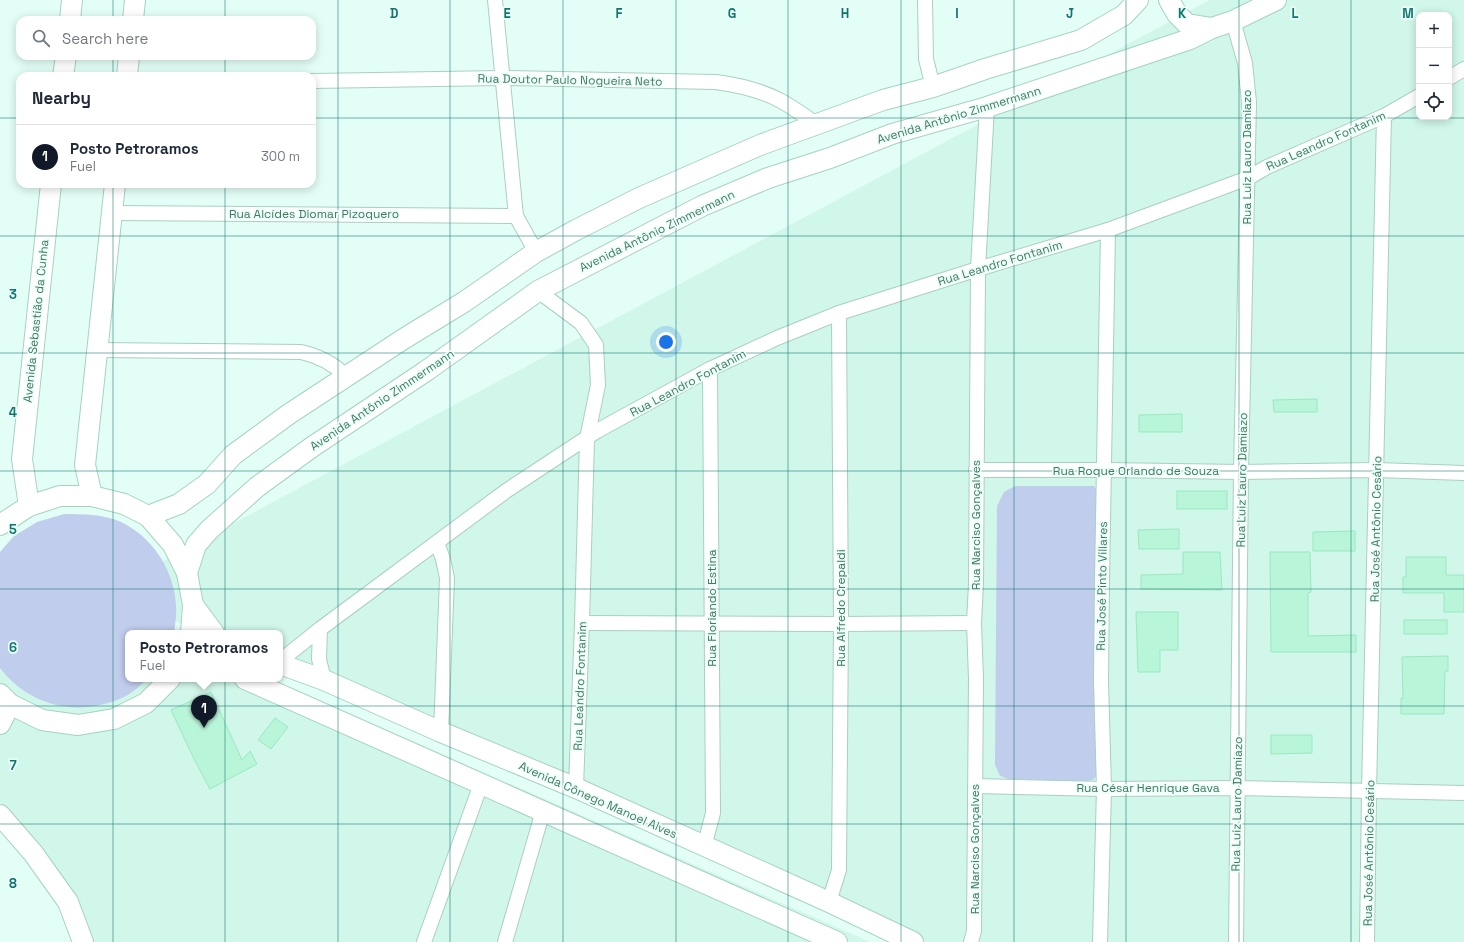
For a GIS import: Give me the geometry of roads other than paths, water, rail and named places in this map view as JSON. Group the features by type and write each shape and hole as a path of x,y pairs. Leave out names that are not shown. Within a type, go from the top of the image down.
{"street":[{"path":"70,16 72,0"},
{"path":"133,16 135,0"},
{"path":"494,0 516,216 536,252"},
{"path":"926,0 926,59 933,87"},
{"path":"148,516 179,504 207,484 233,455 289,414 346,376 464,302 536,252 639,198 760,145 883,100 933,87 985,69 1081,40 1124,15 1138,0"},
{"path":"1168,0 1177,14 1187,24 1212,28"},
{"name":"Avenida Antônio Zimmermann","path":"187,573 196,545 209,530 257,487 318,442 426,371 538,290 702,206 768,178 830,158 892,134 987,107 1184,41 1212,28 1233,21 1276,0"},
{"name":"Rua Luiz Lauro Damiazo","path":"1233,21 1245,63 1249,102 1241,472 1236,942"},
{"path":"64,72 65,60"},
{"path":"127,72 129,60"},
{"path":"1452,76 1464,69"},
{"name":"Rua Doutor Paulo Nogueira Neto","path":"316,81 502,78 716,82 732,84 765,94 780,101 818,125"},
{"name":"Rua Leandro Fontanim","path":"283,659 320,629 524,479 597,431 710,369 777,338 839,313 1108,230 1248,178 1267,167 1384,116 1416,98"},
{"name":"Rua Narciso Gonçalves","path":"970,942 974,932 976,786 976,679 974,623 976,584 978,269 987,107"},
{"name":"Rua José Antônio Cesário","path":"1367,942 1384,116"},
{"name":"Avenida Sebastião da Cunha","path":"29,506 22,459 51,188"},
{"path":"92,496 85,465 114,188"},
{"name":"Rua Alcídes Diomar Pizoquero","path":"111,213 516,216"},
{"name":"Rua José Pinto Villares","path":"1100,942 1104,789 1101,681 1108,230"},
{"name":"Rua Leandro Fontanim","path":"538,290 581,323 596,345 598,385 587,439 576,788"},
{"name":"Rua Alfredo Crepaldi","path":"829,902 839,870 841,624 839,313"},
{"path":"97,350 301,352 311,354 325,360 339,368 346,376"},
{"name":"Rua Floriando Estina","path":"704,847 713,813 710,369"},
{"name":"Rua Roque Orlando de Souza","path":"976,470 1241,472 1377,470 1464,473"},
{"path":"1,524 29,506 60,496 92,496 124,504 148,516 173,545 187,573 193,605 191,630"},
{"path":"437,543 443,559 447,578 440,732"},
{"path":"193,605 212,630"},
{"path":"582,622 841,624 974,623"},
{"path":"320,629 319,659 324,680"},
{"name":"Avenida Cônego Manoel Alves","path":"283,665 324,680 440,732 576,788 704,847 829,902 913,942"},
{"path":"0,724 5,699 42,720 78,725 114,719 146,703 167,682"},
{"path":"252,682 837,942"},
{"path":"424,942 481,784"},
{"name":"Rua César Henrique Gava","path":"976,786 1104,789 1237,788 1464,793"},
{"path":"505,942 543,811"},
{"path":"0,815 33,854 68,902 84,942"}],"place":[{"name":"Posto Petroramos","path":"204,728"}]}
